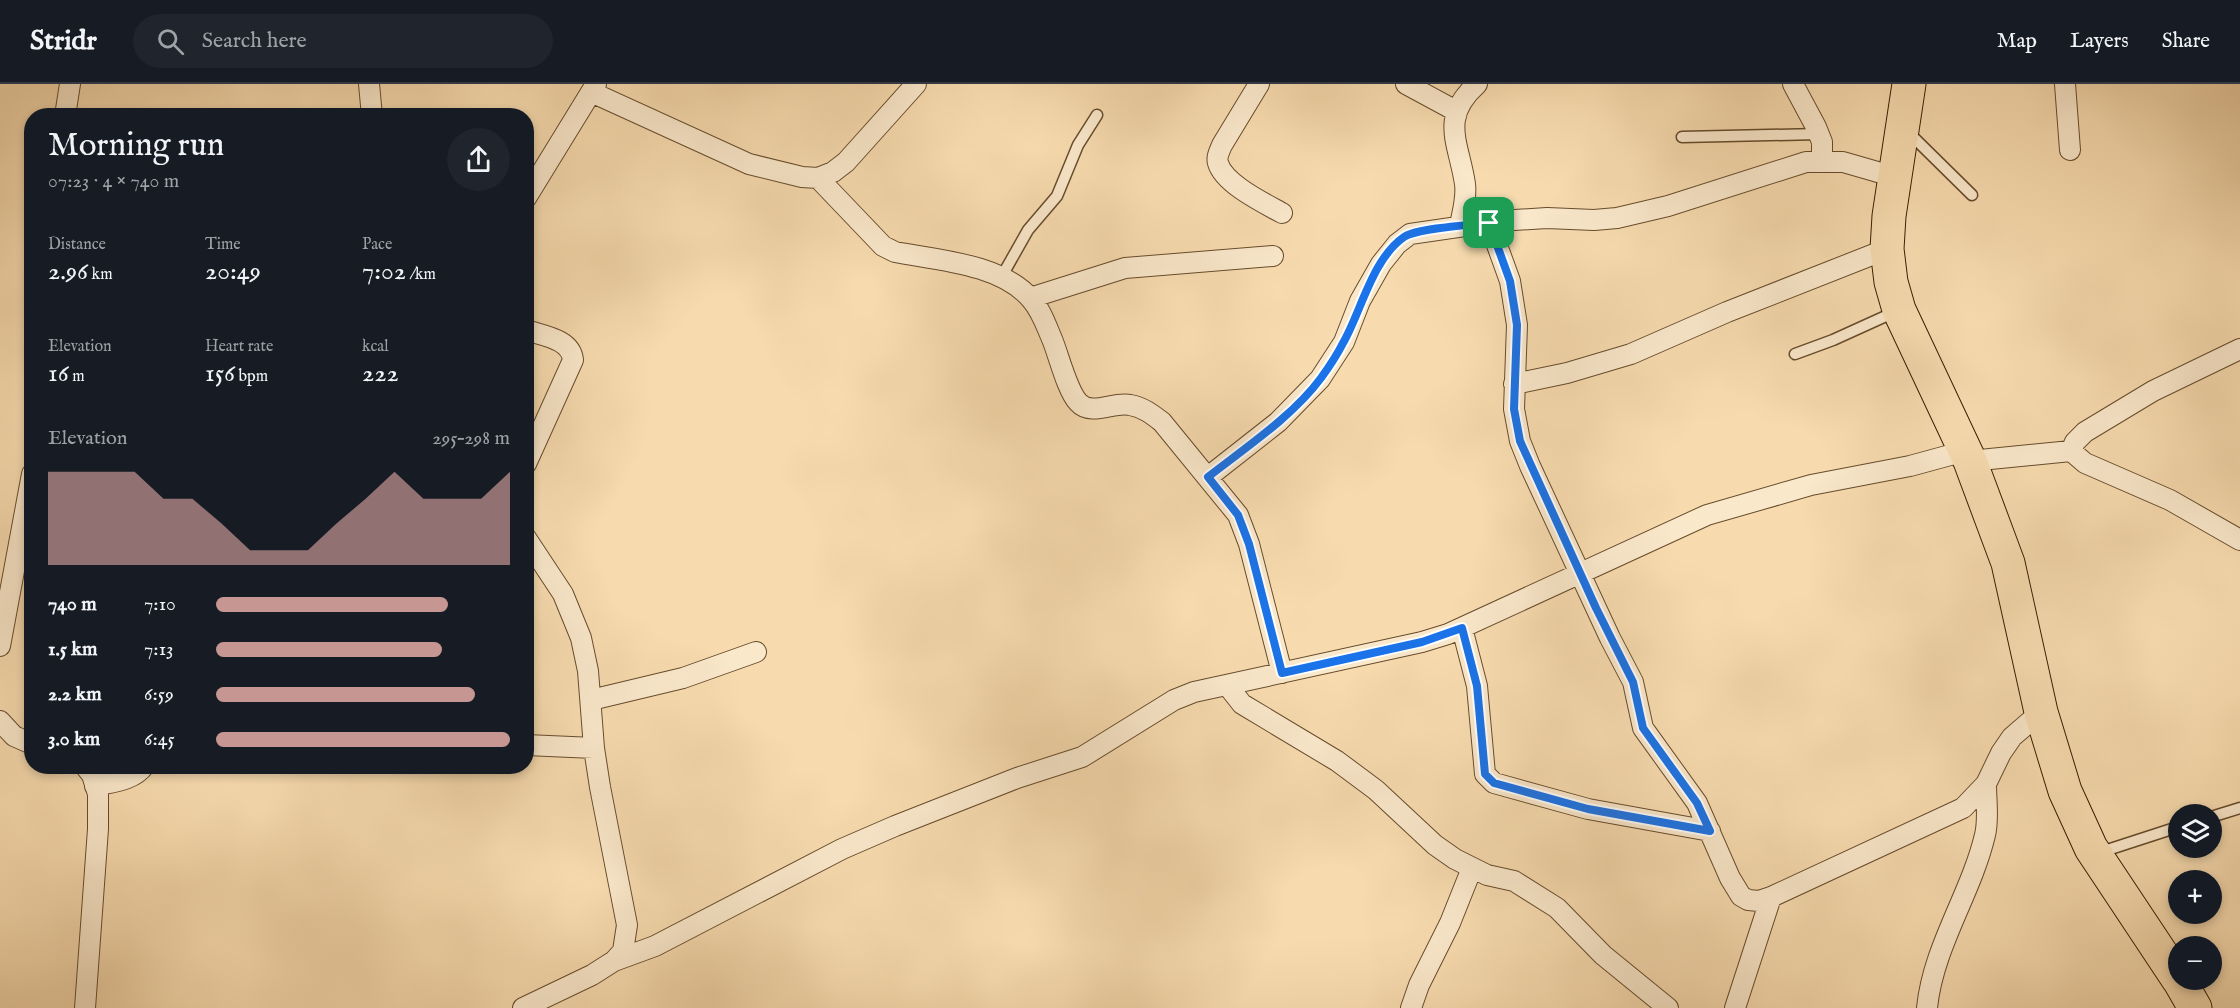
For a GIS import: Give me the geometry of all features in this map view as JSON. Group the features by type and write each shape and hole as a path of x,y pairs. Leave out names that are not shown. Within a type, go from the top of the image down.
{"highway":[{"path":"1909,84 1889,216 1887,249 1891,282 1899,310 1967,456 2008,563 2042,712 2065,791 2095,854 2168,964"},
{"path":"2184,990 2195,1008"}],"street":[{"path":"66,108 70,84"},
{"path":"369,84 371,108"},
{"path":"534,185 593,88 749,164 802,177 818,178 833,172 846,162 915,84"},
{"path":"1259,84 1222,145 1218,163 1225,175 1240,187 1282,213"},
{"path":"1406,84 1456,111"},
{"path":"1461,226 1466,195 1454,130 1456,111 1463,96 1477,84"},
{"path":"1793,84 1819,134 1822,142 1822,161"},
{"path":"2065,84 2070,150"},
{"path":"1208,477 1278,422 1320,379 1344,342 1360,301 1381,264 1397,244 1410,234 1461,226 1547,218 1594,220 1617,218 1668,206 1806,162 1843,162 1895,177"},
{"path":"818,178 883,246 895,252 979,268 1002,276 1030,298 1041,313 1070,389 1078,403 1086,408 1118,404 1131,405 1148,411 1162,422 1238,515 1249,544 1282,673"},
{"path":"1489,223 1510,281 1515,315 1517,348 1514,409 1520,441 1605,628 1633,682 1643,728 1697,803 1730,878 1741,896 1748,900 1771,897 1963,808 1986,784 2001,753 2012,737 2042,712"},
{"path":"1514,384 1567,373 1631,354 1727,312 1887,249"},
{"path":"1030,298 1125,268 1273,256"},
{"path":"534,333 566,345 572,351 573,360 534,446"},
{"path":"2071,451 2075,442 2085,432 2153,391 2240,349"},
{"path":"523,1008 592,975 614,961 684,933 842,849 985,789 1082,758 1174,700 1194,692 1422,642 1462,628 1726,508 1811,485 1967,456 2071,451 2085,463 2177,504 2240,540"},
{"path":"0,646 24,525"},
{"path":"534,550 563,594 573,618 585,660 591,700 594,748 627,925 623,951 614,961"},
{"path":"1462,628 1477,686 1485,774 1494,783 1588,809 1710,831"},
{"path":"591,700 683,678 756,652"},
{"path":"1227,685 1242,704 1337,761 1376,790 1435,844 1487,875 1514,880 1557,908 1603,955 1668,1008"},
{"path":"0,721 14,736 24,740"},
{"path":"534,745 594,748"},
{"path":"85,1008 98,830 98,794 89,774"},
{"path":"99,774 126,779 134,774"},
{"path":"1928,1008 1932,981 1940,956 1985,833 1986,784"},
{"path":"1411,1008 1419,985 1450,922 1472,868"},
{"path":"1735,1008 1771,897"}],"lane":[{"path":"1002,276 1028,230 1057,196 1078,145 1097,115"},
{"path":"1902,127 1972,195"},
{"path":"1682,137 1819,134"},
{"path":"1795,354 1833,340 1899,310"},
{"path":"2222,814 2240,808"},
{"path":"2095,854 2168,830"}],"route":[{"path":"1489,223 1510,281 1517,325 1514,409 1520,441 1610,638 1633,682 1643,728 1697,803 1710,831 1588,809 1494,783 1485,774 1477,686 1462,628 1422,642 1282,673 1249,544 1238,515 1208,477 1278,422 1320,379 1344,342 1360,301 1381,264 1404,237 1419,232 1489,223"}]}
